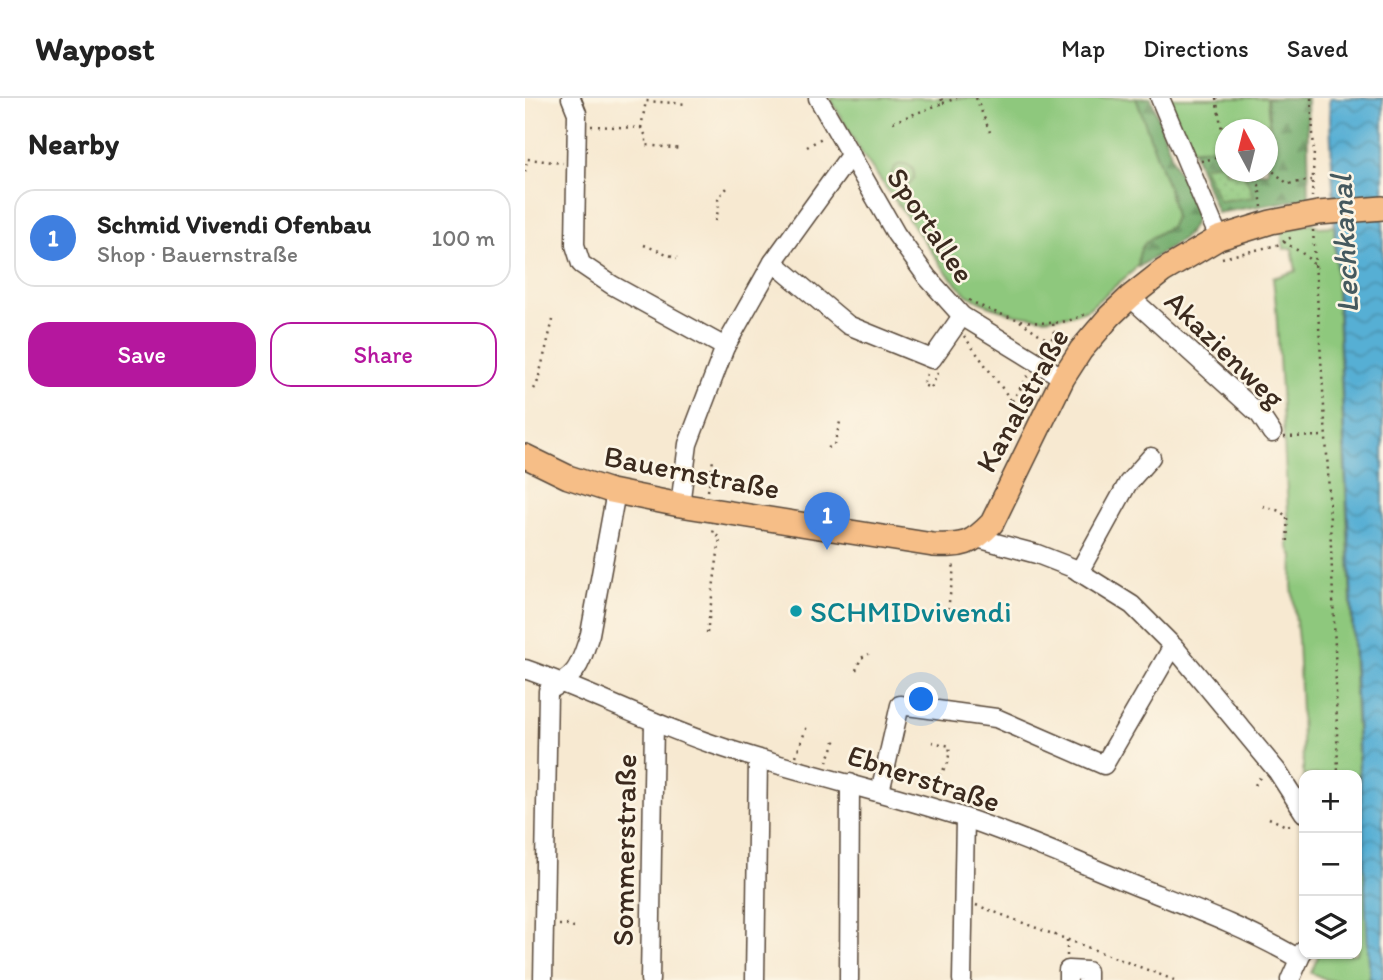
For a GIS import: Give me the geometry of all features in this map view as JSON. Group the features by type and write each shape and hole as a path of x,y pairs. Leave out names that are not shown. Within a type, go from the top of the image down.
{"main road":[{"name":"Kanalstraße","path":"977,538 992,523 1063,378 1083,347 1130,297 1163,271 1219,238 1271,222 1383,208"},
{"name":"Bauernstraße","path":"525,456 596,487 680,505 948,546 977,538"}],"street":[{"path":"571,98 577,113 575,245 581,264 612,285 725,347"},
{"name":"Sportallee","path":"818,98 896,234 927,277 962,314 1033,368 1063,378"},
{"path":"1160,98 1219,238"},
{"path":"680,505 688,444 725,347 773,262 851,154"},
{"path":"773,262 848,325 932,359 962,314"},
{"name":"Akazienweg","path":"1130,297 1260,415 1272,433"},
{"path":"1079,572 1128,482 1151,457"},
{"path":"543,980 548,691 575,673 590,635 616,492"},
{"path":"977,538 1037,554 1079,572 1132,605 1173,646 1277,771 1299,814"},
{"path":"880,792 899,705 996,718 1104,765 1173,646"},
{"name":"Ebnerstraße","path":"525,669 563,682 655,722 758,759 850,783 965,818 1228,923 1277,947 1297,969"},
{"name":"Sommerstraße","path":"650,980 655,722"},
{"path":"755,980 758,759"},
{"path":"849,980 850,783"},
{"path":"962,980 965,818"},
{"path":"1068,980 1067,970 1087,971 1087,980"}],"path":[{"path":"941,98 943,103"},
{"path":"893,122 957,98"},
{"path":"976,98 990,132"},
{"path":"1216,98 1220,119"},
{"path":"1311,98 1314,151 1312,180 1326,436 1338,770"},
{"path":"682,149 646,145 646,136 641,128 646,101 687,104"},
{"path":"591,126 641,128"},
{"path":"807,147 837,130"},
{"path":"1188,164 1215,158"},
{"path":"525,172 527,159 576,165"},
{"path":"1278,176 1288,184 1312,180"},
{"path":"1256,182 1259,185 1262,209"},
{"path":"715,221 719,208 718,198 727,188"},
{"path":"1284,242 1305,255 1317,268"},
{"path":"644,245 677,258"},
{"path":"1213,261 1276,245"},
{"path":"1032,439 1025,420 962,314 984,309 1032,322 1053,322 1070,320 1095,307"},
{"path":"1017,319 1050,342"},
{"path":"534,389 553,320"},
{"path":"1012,402 1054,335 1053,322"},
{"path":"1020,388 1038,396"},
{"path":"828,448 834,445 840,422"},
{"name":"Akazienweg","path":"1272,433 1283,438 1326,436"},
{"path":"707,633 720,538 713,533 716,524 725,522 716,511 713,460"},
{"path":"1263,506 1280,511 1287,517 1288,545"},
{"path":"947,616 954,568 948,546"},
{"path":"856,670 862,657 869,654"},
{"path":"791,767 807,726"},
{"path":"822,776 837,736"},
{"path":"929,807 937,779 947,763 950,746 932,742"},
{"path":"1269,818 1286,826 1299,819"},
{"path":"963,900 1174,980"}],"green space":[{"path":"830,98 1146,98 1184,202 1176,230 1150,245 1134,270 1088,309 1071,315 1044,318 1014,314 990,306 967,295 947,273 862,154"},
{"path":"1136,98 1151,98 1177,171 1191,191 1196,213 1194,224 1180,241 1139,267 1138,259 1143,246 1171,226 1175,217 1169,190"},
{"path":"1165,98 1267,98 1269,119 1215,119 1215,147 1189,150"},
{"path":"1267,98 1307,98 1309,198 1217,213 1193,150 1215,147 1215,182 1278,182 1278,119 1269,119"},
{"path":"903,164 913,171 914,175 907,185 903,186 893,179 892,175 899,165"},
{"path":"1215,164 1215,182 1248,182 1255,197 1219,201 1203,166"},
{"path":"1312,223 1319,227 1334,226 1359,770 1303,770 1298,640 1292,586 1293,556 1288,546 1273,278 1296,271 1292,248 1284,249 1281,231"},
{"path":"1362,831 1370,980 1328,980 1311,973 1317,959 1362,959"}],"water":[{"name":"Lechkanal","path":"1329,98 1383,98 1383,980 1370,980 1362,770 1360,770"}],"place":[{"name":"Schmid Vivendi Ofenbau","path":"827,550"},
{"name":"SCHMIDvivendi","path":"796,611"}]}
